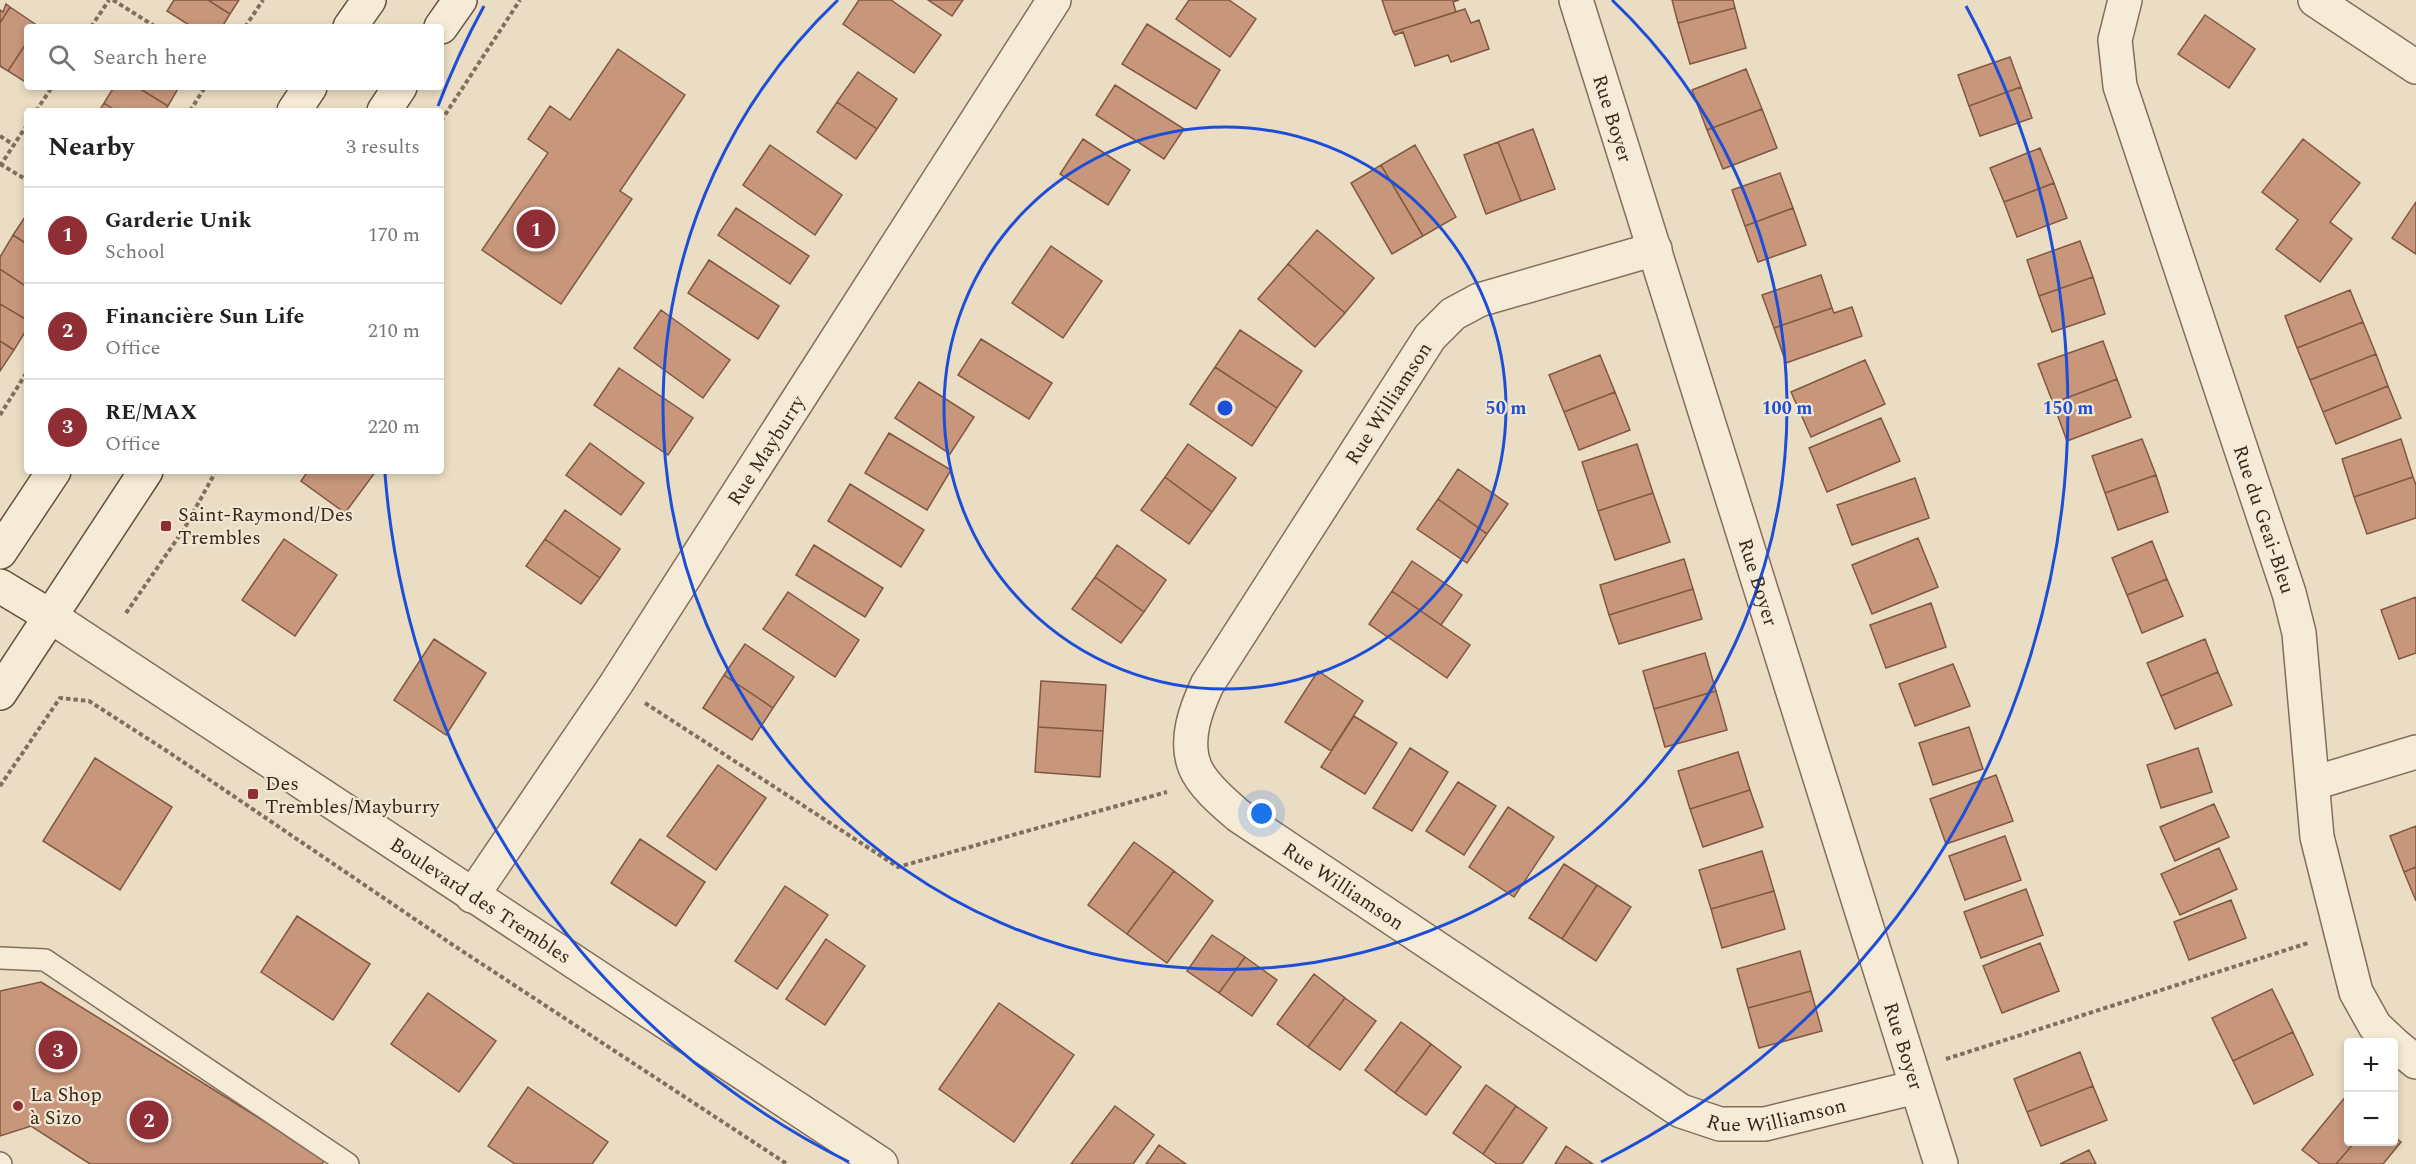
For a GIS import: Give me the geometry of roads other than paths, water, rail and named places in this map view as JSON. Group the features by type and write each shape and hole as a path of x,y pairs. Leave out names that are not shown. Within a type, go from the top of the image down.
{"street":[{"path":"352,24 369,0"},
{"path":"443,24 460,0"},
{"name":"Rue Mayburry","path":"472,896 616,684 1054,0"},
{"name":"Rue Boyer","path":"1576,0 1941,1164"},
{"name":"Rue du Geai-Bleu","path":"2125,0 2115,40 2120,86 2289,593 2299,633 2318,837 2356,992 2375,1026 2388,1038"},
{"path":"2315,0 2416,66"},
{"path":"296,108 308,90"},
{"path":"386,108 398,90"},
{"name":"Rue Williamson","path":"1655,249 1513,288 1479,300 1453,314 1430,337 1207,685 1194,712 1191,744 1195,768 1214,794 1239,816 1681,1111 1720,1124 1765,1124 1914,1077"},
{"path":"0,552 52,474"},
{"path":"0,693 144,474"},
{"name":"Boulevard des Trembles","path":"0,585 881,1164"},
{"path":"2314,783 2416,752"},
{"name":"Rue du Geai-Bleu","path":"2398,1047 2416,1062"}],"lane":[{"path":"0,958 45,960 348,1164"}],"place":[{"name":"Garderie Unik","path":"536,229"},
{"name":"Saint-Raymond/Des Trembles","path":"166,526"},
{"name":"Des Trembles/Mayburry","path":"253,794"},
{"name":"RE/MAX","path":"58,1050"},
{"name":"La Shop à Sizo","path":"18,1106"},
{"name":"Financière Sun Life","path":"149,1120"}]}
